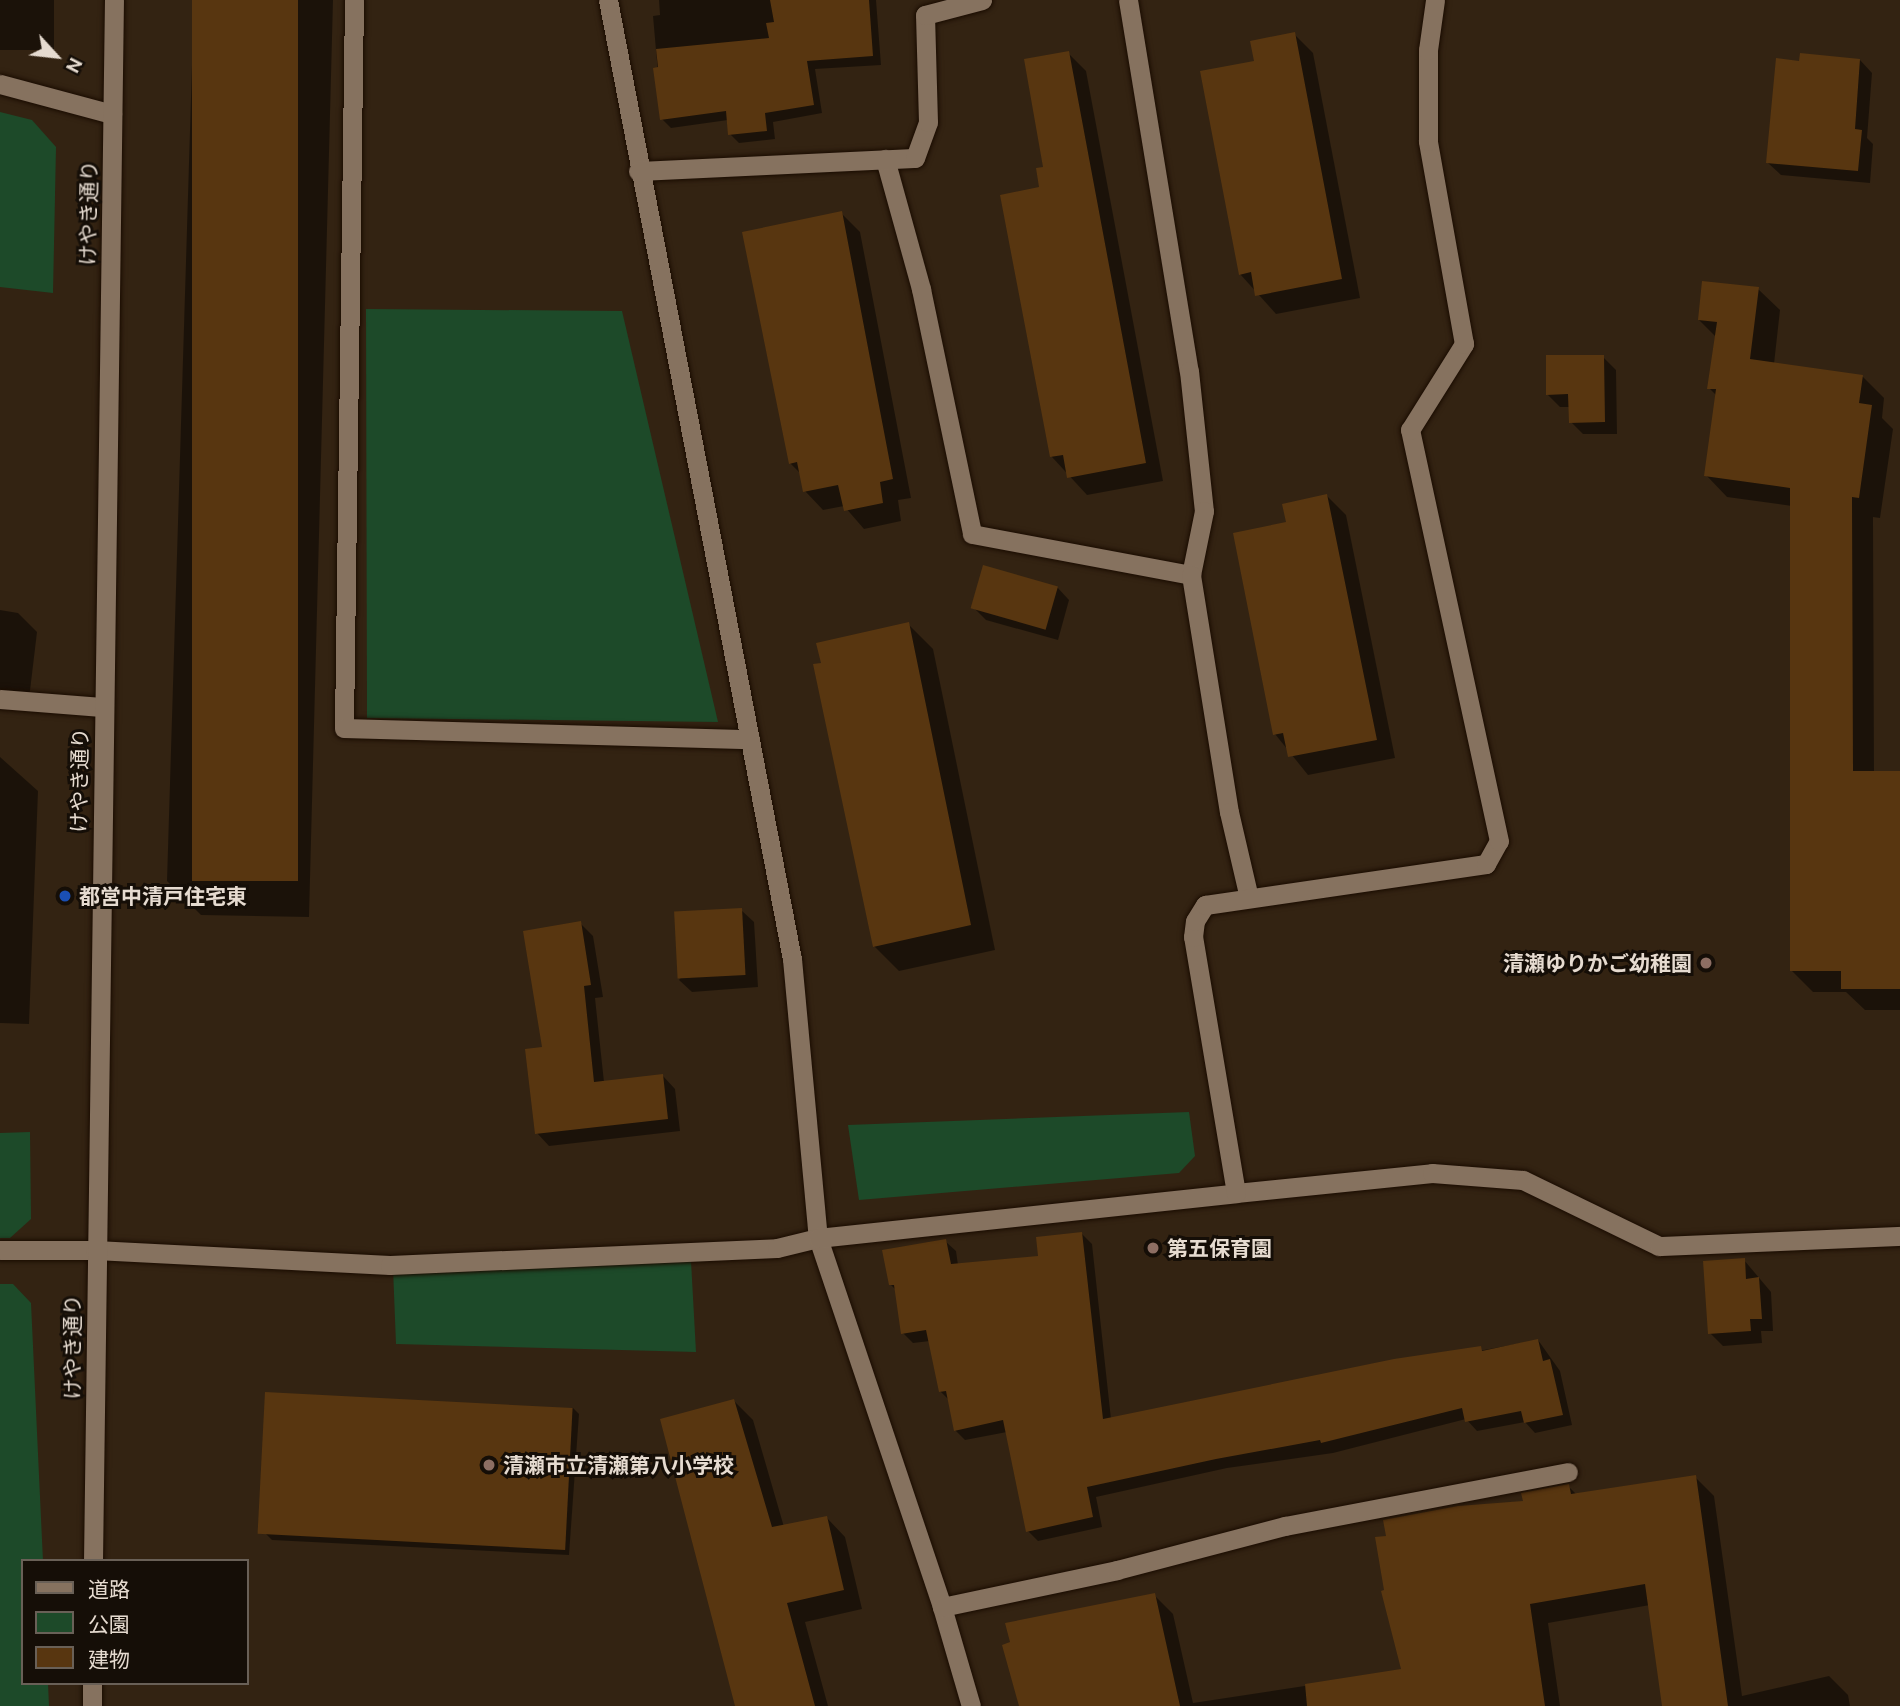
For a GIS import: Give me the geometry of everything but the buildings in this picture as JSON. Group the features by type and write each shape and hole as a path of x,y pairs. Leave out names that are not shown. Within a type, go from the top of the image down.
{"street":[{"name":"けやき通り","path":"93,1559 102,707 114,0"},
{"path":"354,0 344,728 750,739"},
{"path":"608,0 638,172 792,959 818,1238 942,1607 971,1706"},
{"path":"638,172 915,158 929,122 925,15 982,0"},
{"path":"1128,0 1164,194 1191,384 1204,511 1191,575 1228,812 1249,898"},
{"path":"1236,1193 1193,937 1195,921 1205,905 1486,864 1499,841 1410,430 1464,344 1428,141 1428,50 1434,0"},
{"path":"0,84 112,114"},
{"path":"885,159 921,289 972,534 1191,575"},
{"path":"0,699 102,707"},
{"path":"0,1250 95,1250 390,1265 777,1248 818,1238 1432,1173 1523,1180 1659,1246 1900,1236"},
{"path":"942,1607 1117,1570 1285,1526 1567,1472"},
{"path":"92,1685 92,1706"}],"green space":[{"path":"0,112 32,120 56,147 53,293 0,287"},
{"path":"366,309 622,311 718,722 367,718"},
{"path":"1189,1112 1195,1156 1179,1173 859,1200 848,1125"},
{"path":"30,1132 31,1219 10,1238 0,1238 0,1133"},
{"path":"691,1261 696,1352 396,1344 393,1268"},
{"path":"0,1284 13,1284 31,1303 43,1559 21,1559 21,1685 48,1685 49,1706 0,1706"}],"place":[{"name":"都営中清戸住宅東","path":"65,896"},
{"name":"清瀬ゆりかご幼稚園","path":"1706,963"},
{"name":"第五保育園","path":"1153,1248"},
{"name":"清瀬市立清瀬第八小学校","path":"489,1465"}]}
